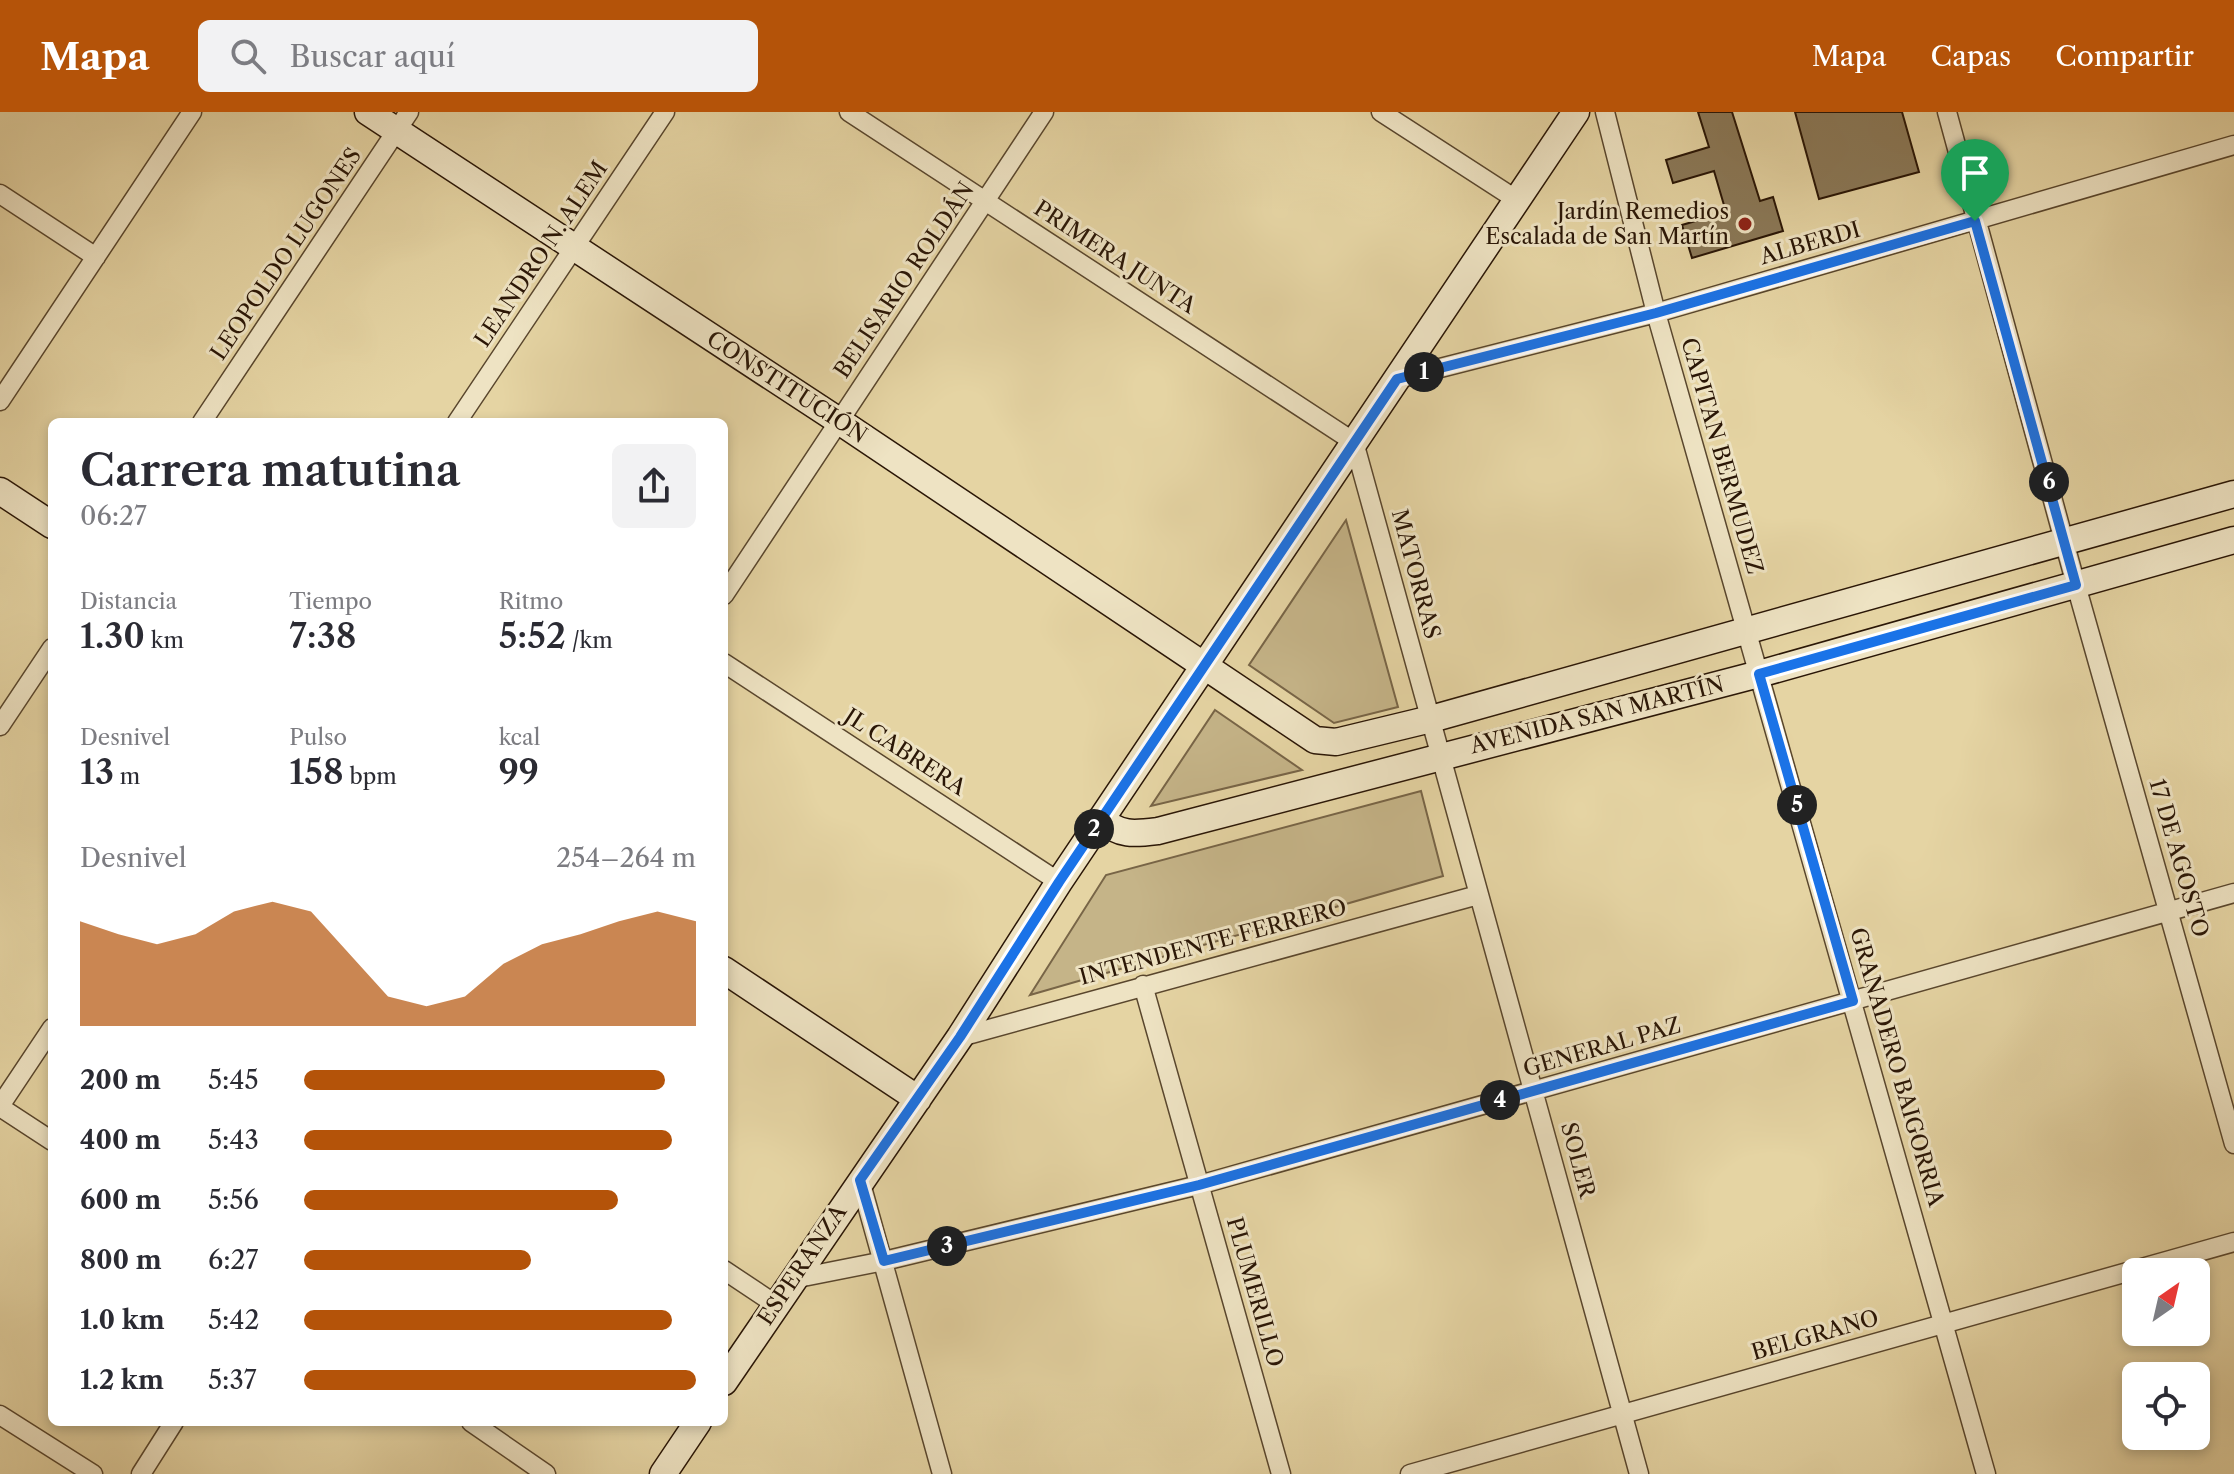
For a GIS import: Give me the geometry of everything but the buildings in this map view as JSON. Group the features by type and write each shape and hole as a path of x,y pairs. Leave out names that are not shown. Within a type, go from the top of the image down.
{"main road":[{"name":"CONSTITUCIÓN","path":"368,112 402,122 574,248 1204,666"},
{"name":"ESPERANZA","path":"728,1376 960,1037 1059,882 1576,112"},
{"path":"0,491 48,522"},
{"name":"AVENIDA SAN MARTÍN","path":"1204,666 1315,740 1336,742 1431,719 2234,494"},
{"name":"AVENIDA SAN MARTÍN","path":"1101,819 1114,831 1128,835 1158,831 1759,674 2234,540"},
{"path":"728,973 918,1099"},
{"path":"663,1474 695,1426"}],"street":[{"path":"0,401 192,112"},
{"name":"LEANDRO N. ALEM","path":"460,418 665,112"},
{"name":"PRIMERA JUNTA","path":"849,112 1354,442"},
{"name":"BELISARIO ROLDÁN","path":"728,589 1044,112"},
{"path":"1381,112 1517,200"},
{"name":"CAPITAN BERMUDEZ","path":"1605,112 1656,313 1759,674"},
{"name":"17 DE AGOSTO","path":"1947,112 2076,585 2234,1144"},
{"name":"LEOPOLDO LUGONES","path":"205,418 402,122"},
{"name":"ALBERDI","path":"1397,379 1656,313 2234,145"},
{"path":"0,194 96,257"},
{"name":"MATORRAS","path":"1354,442 1431,719"},
{"path":"0,726 48,654"},
{"name":"JL CABRERA","path":"728,666 1059,882"},
{"name":"GRANADERO BAIGORRIA","path":"1759,674 1986,1474"},
{"name":"SOLER","path":"1431,719 1639,1474"},
{"name":"GENERAL PAZ","path":"793,1279 884,1261 1199,1185 2234,893"},
{"name":"INTENDENTE FERRERO","path":"960,1037 1478,895"},
{"name":"PLUMERILLO","path":"1143,985 1281,1474"},
{"path":"48,1034 0,1106 48,1138"},
{"path":"860,1180 942,1474"},
{"name":"BELGRANO","path":"1410,1474 2234,1242"},
{"path":"728,1273 775,1304"},
{"path":"0,1415 93,1474"},
{"path":"141,1474 171,1426"},
{"path":"477,1426 546,1474"}],"shaded area":[{"path":"1346,520 1398,707 1334,723 1249,665"},
{"path":"1215,710 1302,770 1151,806"},
{"path":"1421,791 1443,876 1030,995 1106,875"}],"place":[{"name":"Jardín Remedios Escalada de San Martín","path":"1745,224"}],"route":[{"path":"1975,221 2076,585 1759,674 1853,1001 1199,1185 884,1261 860,1180 960,1037 1059,882 1397,379 1656,313 1975,221"}]}
